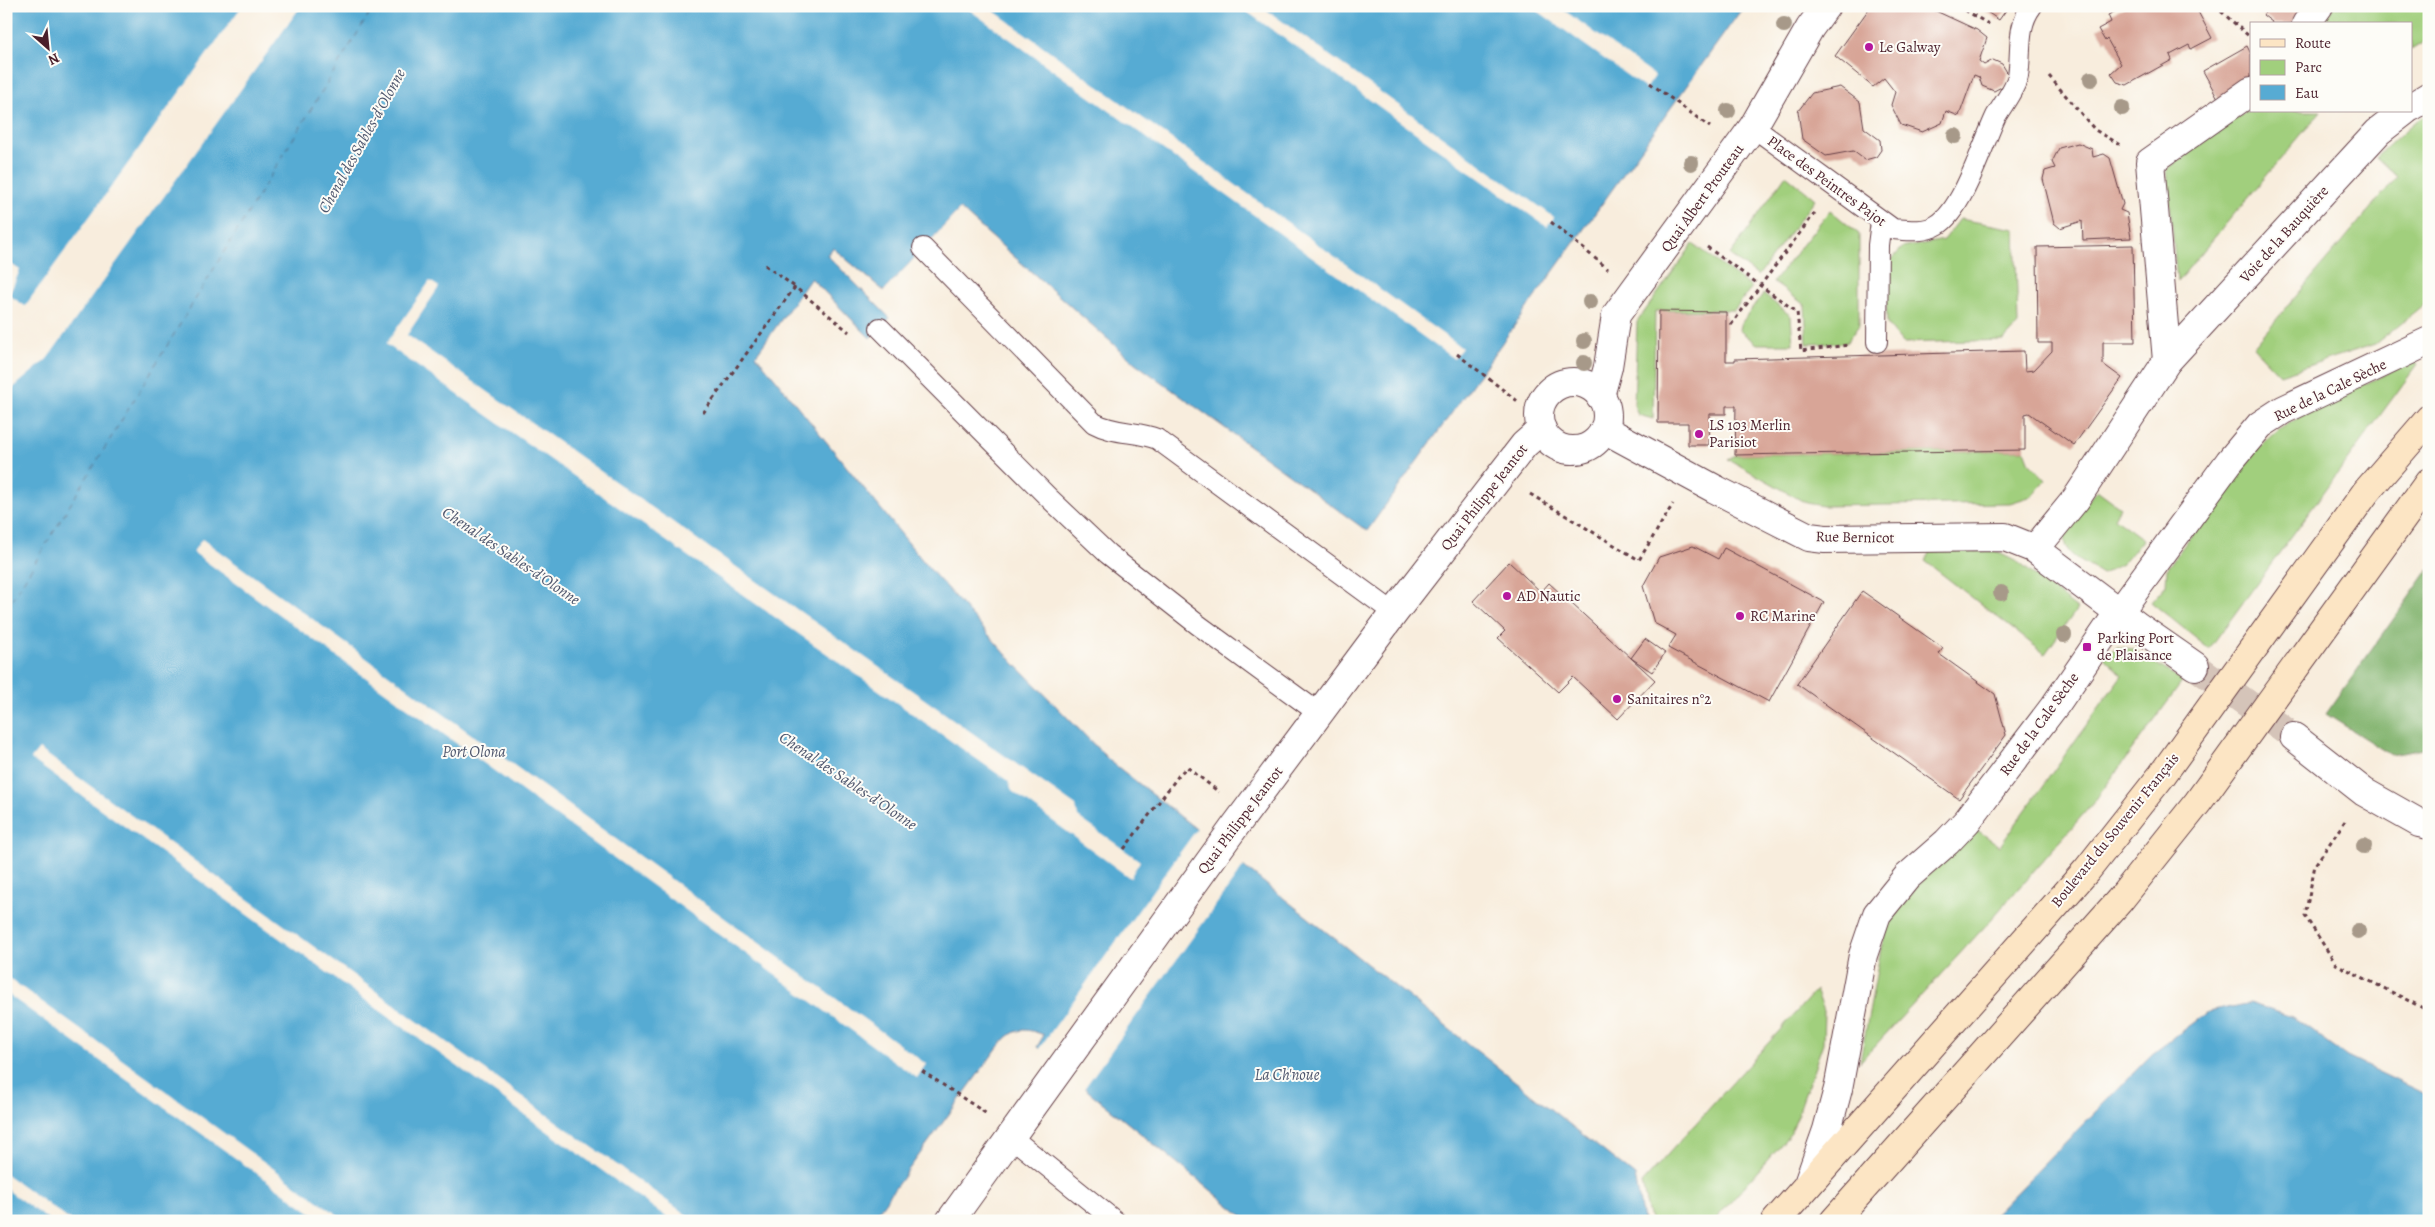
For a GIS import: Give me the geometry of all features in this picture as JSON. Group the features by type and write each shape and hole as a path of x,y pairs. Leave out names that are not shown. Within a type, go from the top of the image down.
{"main road":[{"name":"Boulevard du Souvenir Français","path":"1776,1221 2087,870 2162,775 2366,492 2429,419"},
{"path":"1834,1221 2120,901 2198,802 2429,482"}],"street":[{"name":"Quai Albert Prouteau","path":"1600,396 1608,366 1616,315 1754,127 1810,28 1826,6"},
{"path":"2307,22 2319,6"},
{"path":"2167,361 2150,162 2250,92"},
{"path":"2412,106 2429,96"},
{"name":"Voie de la Bauquière","path":"2035,549 2076,499 2167,361 2378,132 2405,112"},
{"name":"Rue de la Cale Sèche","path":"1808,1184 1827,1130 1838,1089 1863,954 1876,914 1907,877 1947,842 1967,821 2056,704 2119,612 2229,462 2260,425 2283,410 2429,341"},
{"path":"1570,382 1581,383 1592,388 1600,396 1605,406 1607,418 1604,429 1598,439 1579,450 1568,450 1557,446 1548,439 1542,429 1540,413 1542,402 1549,392 1558,386 1570,382"},
{"name":"Quai Philippe Jeantot","path":"950,1221 1239,821 1394,613 1524,445 1542,429"},
{"name":"Rue Bernicot","path":"1604,429 1809,537 1826,539 2005,537 2035,549 2195,666"},
{"path":"2294,737 2364,792 2419,823 2429,825"}],"lane":[{"name":"Place des Peintres Pajot","path":"1754,127 1833,187 1893,229 1913,231 1938,225 1947,217 1970,180 1996,117 2018,78 2024,17 2032,6"},
{"path":"1877,342 1878,245 1881,222"},
{"path":"923,248 1094,423 1107,430 1142,433 1157,439 1394,613"},
{"path":"886,333 1049,498 1108,554 1197,624 1320,714"},
{"path":"1011,1136 1115,1221"}],"path":[{"path":"1958,6 2020,43 2095,130 2150,162"},
{"path":"2215,6 2250,37"},
{"path":"1650,83 1699,119"},
{"path":"1731,325 1833,187"},
{"path":"1551,222 1599,262"},
{"path":"1681,228 1797,312 1801,351 1877,342"},
{"path":"765,265 796,287 869,348 876,347 886,333"},
{"path":"703,413 796,287"},
{"path":"1457,354 1505,393"},
{"path":"1500,476 1639,560 1690,476"},
{"path":"1124,850 1179,775 1187,767 1239,821"},
{"path":"2364,792 2315,865 2304,916 2336,964 2429,1011"},
{"path":"922,1071 987,1114"}],"green space":[{"path":"2334,6 2429,6 2429,39 2412,49 2412,22 2322,22"},
{"path":"2250,109 2250,112 2320,112 2177,282 2167,169"},
{"path":"2429,113 2429,300 2375,344 2280,375 2253,347 2397,177 2376,157 2413,123"},
{"path":"1786,175 1815,199 1758,276 1730,255"},
{"path":"1830,210 1859,234 1859,325 1846,343 1807,344 1805,305 1773,282"},
{"path":"1960,219 2015,229 2018,325 2004,340 1903,343 1887,324 1885,267 1902,248 1944,240"},
{"path":"1693,244 1752,288 1734,310 1655,311 1653,419 1638,415 1634,404 1637,322"},
{"path":"1763,294 1791,316 1793,344 1757,344 1739,330 1740,325"},
{"path":"2413,361 2417,365 2209,649 2151,602 2166,585 2167,568 2254,452 2280,429 2311,410"},
{"path":"2025,450 2030,463 2046,480 2032,496 2010,503 1823,506 1806,503 1728,459 1736,455"},
{"path":"2097,490 2120,507 2114,518 2143,539 2122,564 2102,574 2070,553 2064,541 2068,525 2073,517"},
{"path":"1930,551 1995,551 2019,563 2077,609 2045,654 1925,561"},
{"path":"2429,569 2429,748 2391,755 2326,714"},
{"path":"2117,647 2133,649 2183,681 2094,802 1989,922 1860,1062 1881,948 1889,922 1918,885 1977,830 2000,846 2122,675 2103,657"},
{"path":"1816,990 1824,1011 1823,1043 1791,1133 1714,1221 1650,1221 1642,1183"}],"water":[{"name":"Port Olona","path":"6,6 1744,6 1367,531 1135,363 960,209 884,291 833,248 827,255 890,318 870,338 811,278 756,355 928,567 1013,662 1109,760 1635,1176 1643,1221 1249,1221 1088,1091 1037,1047 1044,1035 1024,1030 1009,1036 998,1047 871,1221 6,1221"},
{"path":"2250,1003 2292,1017 2347,1057 2429,1096 2429,1221 1988,1221 2152,1054 2208,1012"}],"pier":[{"path":"242,6 301,6 47,359 6,394 6,261 20,270 9,295 25,306"},
{"path":"964,6 987,6 1462,348 1454,359"},
{"path":"1239,6 1261,6 1554,217 1551,222 1547,227"},
{"path":"1531,6 1558,6 1655,76 1646,89"},
{"path":"960,209 991,239 960,212 885,292 884,291"},
{"path":"430,281 439,287 407,335 1076,806 1078,817 1140,861 1130,878 1012,791 1008,781 386,344"},
{"path":"202,539 926,1064 917,1078 193,552"},
{"path":"39,749 695,1221 672,1221 31,759"},
{"path":"1199,826 1246,863 1083,1090 1038,1050"},
{"path":"6,976 346,1221 323,1221 6,993"},
{"path":"6,1174 71,1221 50,1221 6,1189"}],"building":[{"path":"1871,6 1925,6 1977,30 1987,38 1979,61 1984,65 1993,60 2002,64 2008,74 2005,85 1994,91 1982,86 1979,77 1974,75 1959,116 1946,111 1942,123 1922,132 1901,125 1891,105 1895,92 1884,78 1873,87 1835,56"},
{"path":"1978,6 2009,6 1999,20"},
{"path":"2126,6 2195,6 2212,38 2191,49 2189,45 2170,55 2172,60 2127,85 2117,82 2111,73 2121,64 2107,39 2105,41 2098,29 2111,22 2108,15"},
{"path":"2270,6 2314,6 2302,22 2272,22 2263,15"},
{"path":"2247,46 2250,52 2250,83 2219,100 2203,71"},
{"path":"1840,87 1860,102 1864,128 1880,140 1881,150 1876,157 1865,160 1853,151 1826,156 1802,139 1798,111 1812,93"},
{"path":"2078,143 2092,149 2093,157 2104,154 2110,158 2123,204 2120,210 2127,213 2131,238 2083,240 2082,221 2060,228 2054,223 2043,179 2045,171 2055,168 2052,162 2059,148"},
{"path":"2133,245 2135,342 2103,342 2103,364 2122,378 2074,445 2029,413 2025,414 2025,450 1735,455 1736,406 1726,406 1726,414 1710,414 1709,445 1688,445 1688,423 1658,423 1659,311 1726,312 1726,361 1735,361 1735,359 2024,351 2025,371 2034,370 2052,351 2052,343 2038,343 2037,247"},
{"path":"1693,546 1718,559 1724,548 1824,602 1769,702 1668,648 1676,635 1654,623 1643,586 1659,557"},
{"path":"1509,562 1541,592 1549,583 1655,680 1618,719 1573,677 1558,692 1498,638 1505,631 1473,601"},
{"path":"1862,591 1943,648 1939,654 1995,694 2006,735 1959,799 1797,684"},
{"path":"1645,639 1665,653 1652,672 1631,658"}],"ferry route":[{"path":"6,610 374,6"}],"tunnel":[{"path":"2195,666 2294,737"}],"place":[{"name":"Le Galway","path":"1869,47"},
{"name":"LS 103 Merlin Parisiot","path":"1699,434"},
{"name":"AD Nautic","path":"1507,596"},
{"name":"RC Marine","path":"1740,616"},
{"name":"Parking Port de Plaisance","path":"2087,647"},
{"name":"Sanitaires n°2","path":"1617,699"}],"water label":[{"name":"Chenal des Sables-d'Olonne","path":"362,141"},
{"name":"Chenal des Sables-d'Olonne","path":"511,556"},
{"name":"Chenal des Sables-d'Olonne","path":"848,781"},
{"name":"La Ch'noue","path":"1287,1075"}]}
